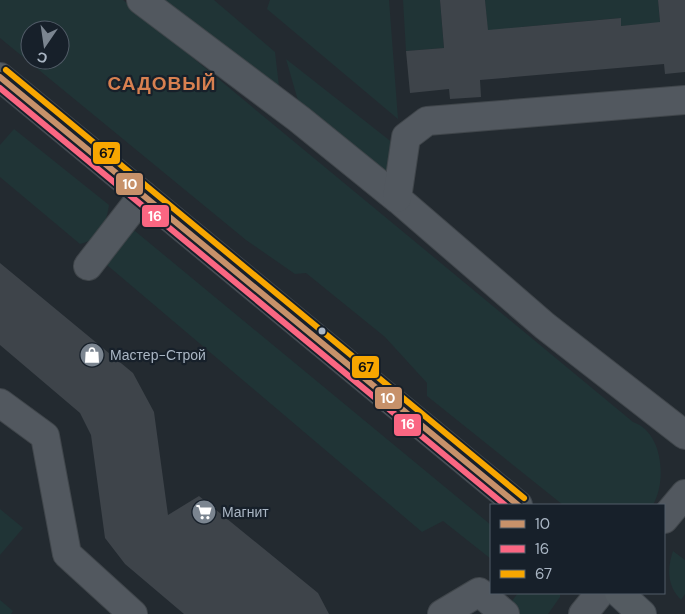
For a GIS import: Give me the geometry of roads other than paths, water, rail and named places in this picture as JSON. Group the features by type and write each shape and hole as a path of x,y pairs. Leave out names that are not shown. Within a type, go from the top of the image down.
{"main road":[{"path":"0,78 517,504"},
{"path":"621,594 642,614"}],"street":[{"path":"141,0 299,119 397,198 544,326 685,435"},
{"path":"397,198 406,137 427,122 685,100"},
{"path":"88,266 143,195"},
{"path":"0,403 45,436 67,554 133,614"},
{"path":"665,518 685,494"},
{"path":"442,614 479,592 504,614"},
{"path":"583,614 599,594"}],"place":[{"name":"Мастер-Строй","path":"92,355"},
{"name":"Магнит","path":"204,512"}],"district":[{"name":"САДОВЫЙ","path":"162,83"}]}
